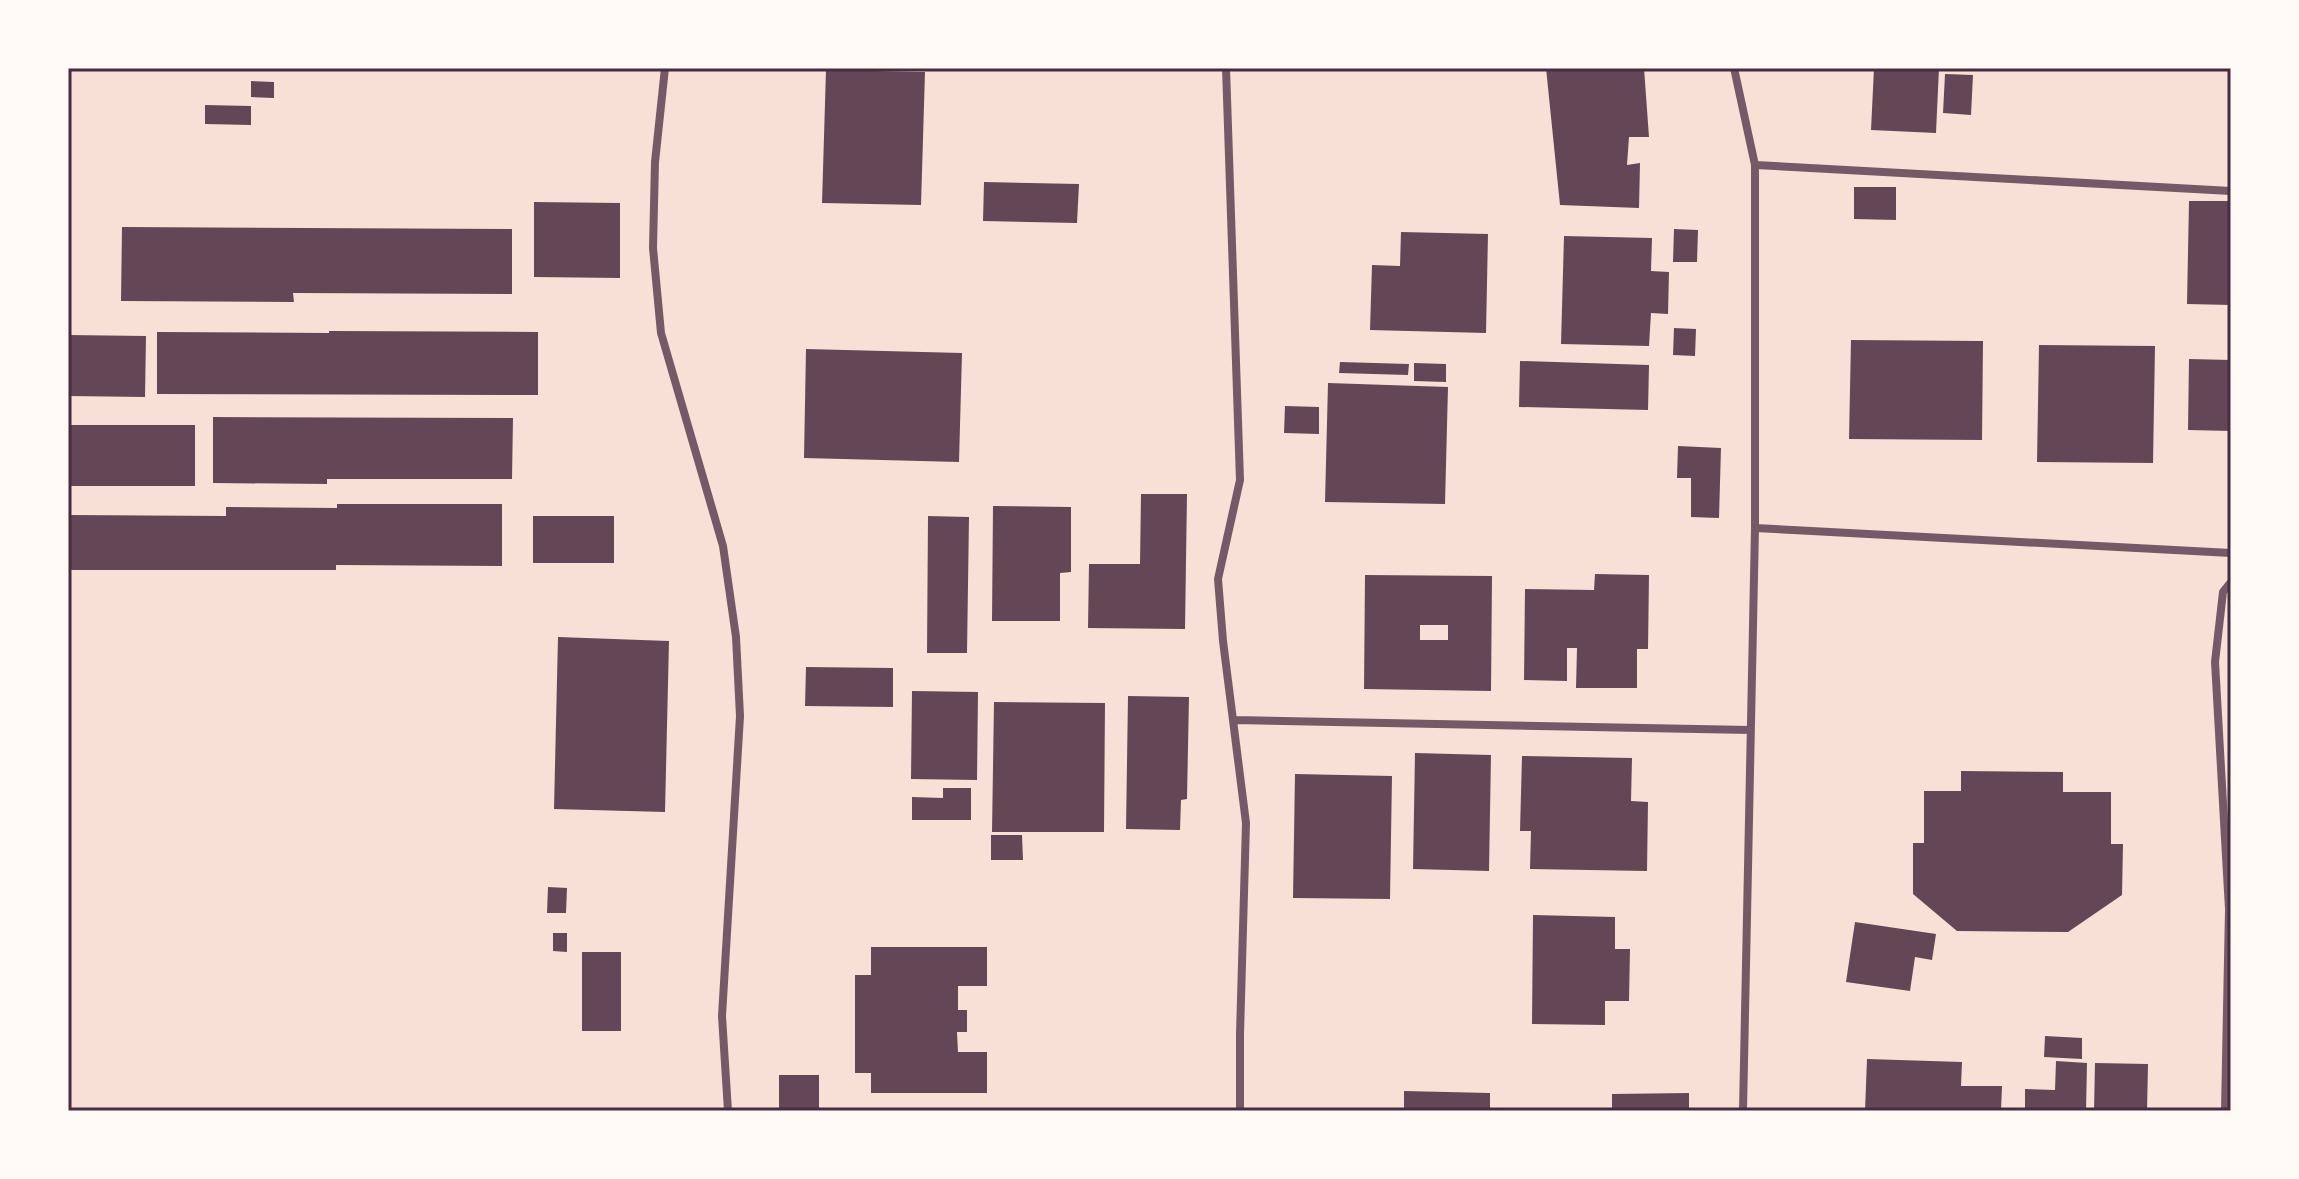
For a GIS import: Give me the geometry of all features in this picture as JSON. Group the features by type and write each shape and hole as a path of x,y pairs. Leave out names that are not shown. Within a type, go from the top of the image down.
{"street":[{"path":"665,68 655,162 653,248 661,333 723,546 736,637 740,716 722,1016 728,1111"},
{"path":"1226,68 1240,480 1218,579 1246,823 1240,1111"},
{"path":"1734,68 1755,165 1755,528 1743,1111"},
{"path":"1755,165 2231,191"},
{"path":"1755,528 2231,553"},
{"path":"2225,1111 2229,909 2215,662 2223,592 2231,582"},
{"path":"1233,720 1750,730"}],"building":[{"path":"1546,68 1644,68 1649,137 1629,137 1627,165 1640,163 1639,208 1560,205"},
{"path":"1874,68 1939,68 1936,133 1871,130"},
{"path":"826,70 925,72 921,205 822,203"},
{"path":"1945,74 1973,75 1971,115 1943,113"},
{"path":"251,81 274,82 274,98 251,97"},
{"path":"205,105 251,106 251,125 205,124"},
{"path":"984,182 1079,184 1077,223 983,221"},
{"path":"1854,187 1896,187 1896,220 1854,219"},
{"path":"2189,201 2231,201 2231,305 2187,304"},
{"path":"534,202 620,203 620,278 534,277"},
{"path":"122,227 512,229 512,294 293,293 294,302 121,301"},
{"path":"1674,229 1698,230 1697,262 1673,262"},
{"path":"1401,232 1488,234 1486,333 1370,330 1372,265 1400,266"},
{"path":"1564,236 1652,238 1651,271 1669,272 1668,314 1651,313 1649,346 1561,344"},
{"path":"1674,328 1696,329 1695,356 1673,355"},
{"path":"157,332 538,332 538,395 157,394"},
{"path":"68,335 146,336 145,397 68,396"},
{"path":"1851,340 1983,341 1982,440 1849,439"},
{"path":"2039,345 2155,346 2153,463 2037,462"},
{"path":"806,349 962,353 959,462 804,458"},
{"path":"2189,359 2231,360 2231,431 2188,430"},
{"path":"1520,361 1649,365 1648,410 1519,407"},
{"path":"1340,362 1409,364 1408,375 1339,373"},
{"path":"1414,363 1446,364 1446,382 1414,381"},
{"path":"1328,383 1448,387 1445,504 1325,502"},
{"path":"1285,406 1319,407 1319,434 1284,433"},
{"path":"213,417 513,418 512,479 327,479 327,484 213,483"},
{"path":"68,425 195,425 195,486 68,486"},
{"path":"1678,446 1721,448 1719,518 1691,517 1691,478 1677,478"},
{"path":"1141,494 1187,494 1185,629 1088,628 1089,564 1140,564"},
{"path":"337,504 502,504 502,566 336,565 336,570 68,570 68,515 226,516 226,507 337,508"},
{"path":"993,506 1071,507 1071,572 1060,573 1060,621 992,621"},
{"path":"533,516 614,516 614,563 533,563"},
{"path":"928,516 969,517 967,653 927,653"},
{"path":"1595,574 1649,575 1648,649 1637,649 1637,688 1576,688 1577,648 1567,648 1567,681 1524,680 1525,589 1594,590"},
{"path":"1365,575 1492,576 1491,691 1364,689","holes":["1420,625 1448,625 1448,640 1420,640"]},
{"path":"558,637 669,641 665,812 554,809"},
{"path":"806,667 893,668 893,707 805,706"},
{"path":"912,691 978,692 977,780 911,779"},
{"path":"1128,696 1189,697 1187,799 1181,800 1180,830 1126,829"},
{"path":"994,702 1105,703 1104,832 992,832"},
{"path":"1415,753 1491,755 1489,871 1413,869"},
{"path":"1522,756 1632,758 1631,801 1648,802 1647,871 1530,869 1531,831 1520,831"},
{"path":"1961,771 2063,772 2063,792 2111,792 2111,844 2123,844 2122,895 2068,932 1957,931 1913,894 1913,843 1924,843 1924,791 1961,791"},
{"path":"1295,774 1392,776 1390,899 1293,898"},
{"path":"943,788 971,788 971,820 912,820 912,797 943,798"},
{"path":"991,835 1022,835 1023,860 991,860"},
{"path":"548,887 567,888 566,913 547,913"},
{"path":"1533,915 1615,917 1615,949 1630,949 1629,1001 1605,1001 1605,1025 1532,1024"},
{"path":"1855,922 1936,934 1932,960 1915,957 1910,991 1846,982"},
{"path":"553,933 567,933 567,952 553,951"},
{"path":"871,947 987,947 987,986 958,986 958,1010 967,1010 967,1032 957,1032 958,1052 987,1052 987,1093 871,1093 871,1073 855,1073 855,975 871,975"},
{"path":"582,952 621,952 621,1031 582,1031"},
{"path":"2045,1036 2082,1038 2082,1059 2044,1057"},
{"path":"1867,1059 1962,1062 1961,1086 2002,1086 2001,1111 1865,1111"},
{"path":"2056,1061 2087,1063 2086,1111 2025,1111 2025,1089 2055,1090"},
{"path":"2095,1063 2148,1064 2147,1111 2094,1111"},
{"path":"779,1075 819,1075 819,1111 779,1111"},
{"path":"1404,1091 1490,1093 1490,1111 1404,1111"},
{"path":"1689,1093 1689,1111 1612,1111 1612,1094"}]}
